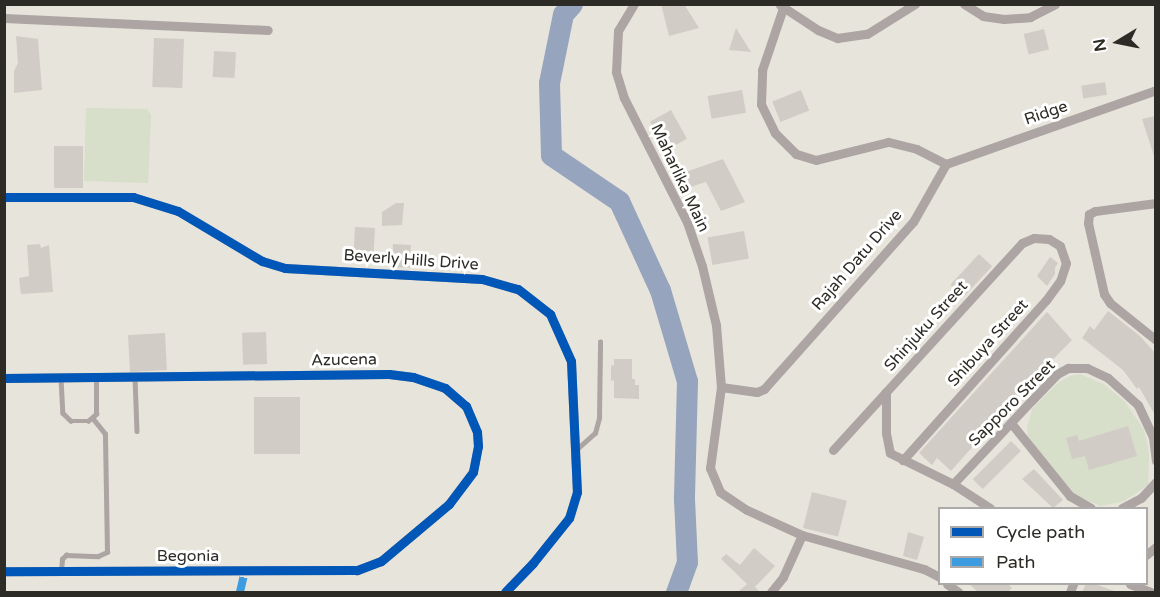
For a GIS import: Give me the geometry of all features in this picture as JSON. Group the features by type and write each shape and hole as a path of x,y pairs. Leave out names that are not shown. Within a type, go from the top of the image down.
{"street":[{"name":"Maharlika Main","path":"634,4 618,31 616,72 624,98 687,222 716,325 721,387 710,468 720,492 747,510 802,535 924,569 938,576"},
{"path":"915,4 867,34 854,38 837,38 818,30 782,5 762,70 761,104 775,134 796,154 816,160 888,142 917,149 946,164"},
{"path":"964,4 983,16 1004,19 1030,17 1055,4"},
{"path":"4,18 268,30"},
{"name":"Ridge","path":"946,164 1155,90"},
{"name":"Rajah Datu Drive","path":"721,387 757,392 764,389 913,222 946,164"},
{"name":"Beverly Hills Drive","path":"4,197 133,197 178,211 262,261 285,268 482,279 518,289 550,314 572,361 577,492 569,518 533,563 505,592"},
{"path":"1155,202 1095,211 1089,214 1088,223 1104,294 1110,303 1155,340"},
{"name":"Shinjuku Street","path":"833,450 1022,243 1034,238 1049,239"},
{"name":"Shibuya Street","path":"903,460 1046,300 1060,281 1066,263 1060,246 1049,239"},
{"name":"Sapporo Street","path":"953,484 1058,374 1068,368 1087,368 1108,378 1138,405 1153,437 1155,461"},
{"name":"Azucena","path":"4,378 389,374 430,382 457,397 466,406 477,432 477,459 473,472 449,504 381,561 371,566"},
{"path":"886,392 887,446 890,453 953,484 988,507"},
{"path":"1011,423 1070,496 1089,507"},
{"path":"1124,507 1141,498 1155,482"},
{"path":"771,592 783,578 802,535"},
{"name":"Begonia","path":"4,571 357,570 371,566"},
{"path":"1133,585 1151,592"}],"lane":[{"path":"577,449 595,433 599,418 600,342"},
{"path":"135,377 137,431"},
{"path":"61,378 63,413 66,418 71,421 93,420"},
{"path":"93,420 96,414 96,378"},
{"path":"62,571 62,559 66,555 98,556 107,552 105,434 93,420"}],"green space":[{"path":"86,108 147,109 151,115 148,183 84,181"},
{"path":"1080,374 1105,385 1125,402 1144,430 1149,453 1148,485 1124,501 1101,506 1075,495 1028,438 1027,428 1032,409 1058,383 1070,376"}],"building":[{"path":"661,4 684,4 699,28 669,36"},
{"path":"736,28 751,52 729,50"},
{"path":"1044,29 1049,49 1029,54 1024,34"},
{"path":"16,36 38,39 42,90 14,93 14,71 18,63"},
{"path":"154,38 184,39 182,88 152,87"},
{"path":"214,51 236,52 235,78 213,77"},
{"path":"1105,82 1107,95 1083,99 1081,86"},
{"path":"742,90 746,113 712,119 708,96"},
{"path":"801,90 809,110 780,122 772,102"},
{"path":"671,110 687,139 666,150 650,122"},
{"path":"1155,116 1155,156 1154,156 1142,119"},
{"path":"54,146 83,146 83,188 54,188"},
{"path":"723,159 745,202 721,211 706,182 684,189 677,175"},
{"path":"396,203 404,203 402,225 382,226 382,212"},
{"path":"355,227 375,228 374,252 354,251"},
{"path":"744,231 749,259 712,265 708,237"},
{"path":"40,244 41,248 49,245 53,292 21,294 19,278 29,276 27,245"},
{"path":"393,244 411,245 410,268 392,267"},
{"path":"979,254 992,266 964,297 950,285"},
{"path":"1050,257 1058,263 1055,274 1047,286 1037,276"},
{"path":"1108,311 1140,336 1155,353 1155,415 1139,387 1137,389 1123,370 1082,338 1090,326 1094,330"},
{"path":"1047,312 1072,340 1024,389 951,471 937,458 932,465 919,453"},
{"path":"266,332 267,364 243,365 242,333"},
{"path":"165,333 167,370 130,372 128,335"},
{"path":"614,359 632,359 632,379 635,379 635,385 639,385 639,399 614,398 611,366 614,365"},
{"path":"254,397 300,397 300,454 254,454"},
{"path":"1128,426 1137,456 1089,470 1085,456 1072,459 1066,438 1077,435 1079,441"},
{"path":"1011,441 1021,451 983,489 973,479"},
{"path":"1034,469 1063,500 1052,507 1022,479"},
{"path":"812,492 847,501 838,537 803,528"},
{"path":"908,532 924,537 917,560 903,556"},
{"path":"754,548 775,566 755,587 760,592 738,592 747,584 721,559 726,554 740,565"},
{"path":"970,585 1009,585 1012,588 1008,592 978,592"},
{"path":"1086,585 1098,585 1117,592 1082,592"}],"waterway":[{"path":"572,4 563,14 549,83 551,155 619,201 660,290 687,381 684,499 687,562 676,592"}],"marked path":[{"path":"240,592 245,571"}],"cycle path":[{"path":"4,197 133,197 178,211 262,261 285,268 482,279 518,289 550,314 571,361 577,492 569,518 533,563 505,592"},
{"path":"4,378 389,374 413,377 445,388 466,406 477,432 478,446 473,472 449,504 381,561 357,570 4,571"}]}
